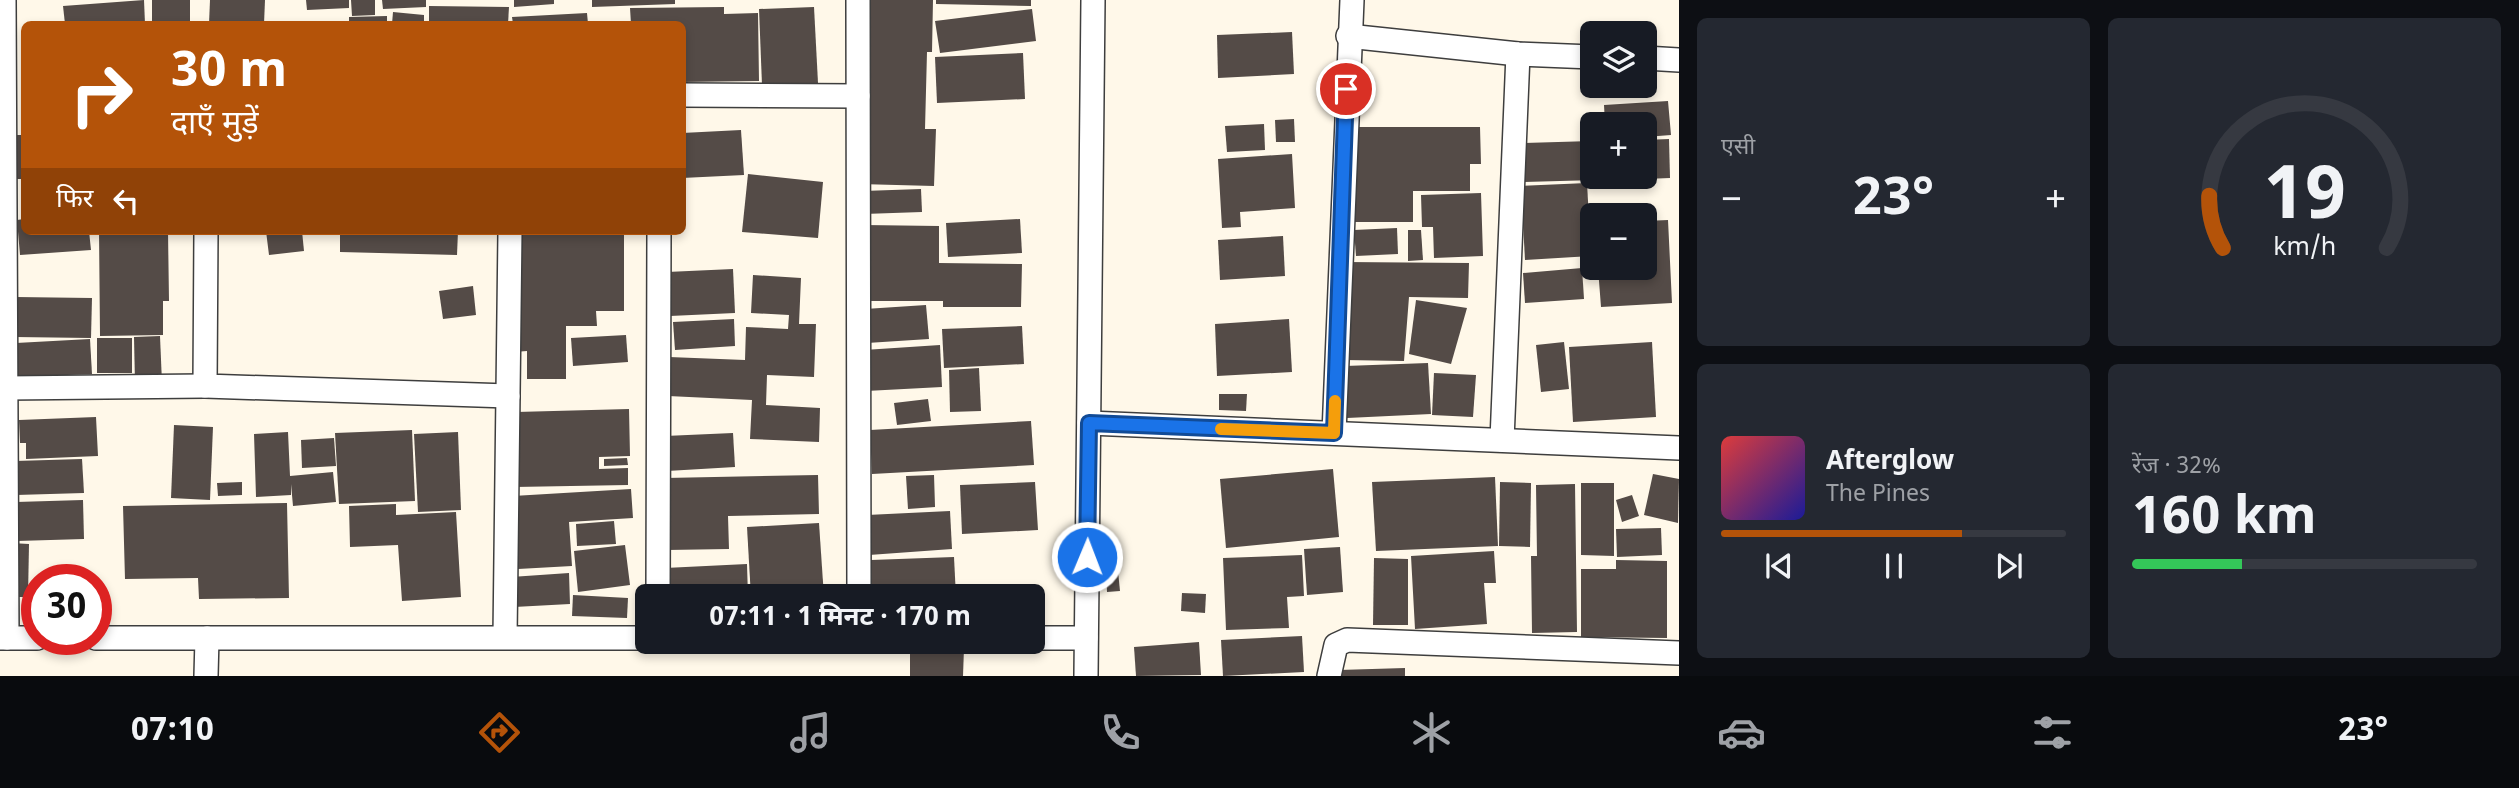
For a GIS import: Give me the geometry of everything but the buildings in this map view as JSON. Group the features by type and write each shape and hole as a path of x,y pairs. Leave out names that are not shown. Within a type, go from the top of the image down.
{"street":[{"path":"4,0 15,89 6,388 3,638 21,638"},
{"path":"858,0 859,584"},
{"path":"1086,676 1093,0"},
{"path":"1334,433 1348,36 1352,0"},
{"path":"1348,36 1518,54 1580,57"},
{"path":"1502,440 1518,54"},
{"path":"1657,59 1679,60"},
{"path":"686,94 858,96"},
{"path":"205,386 206,235"},
{"path":"505,638 510,235"},
{"path":"658,584 659,235"},
{"path":"6,388 205,386 508,396"},
{"path":"1089,423 1679,448"},
{"path":"112,638 635,638"},
{"path":"206,676 207,638"},
{"path":"1045,638 1086,638"},
{"path":"1329,676 1336,645 1347,640 1679,653"}],"slow traffic":[{"path":"1221,429 1334,433 1335,401"}],"route":[{"path":"1087,557 1089,423 1334,433 1346,89"}]}
